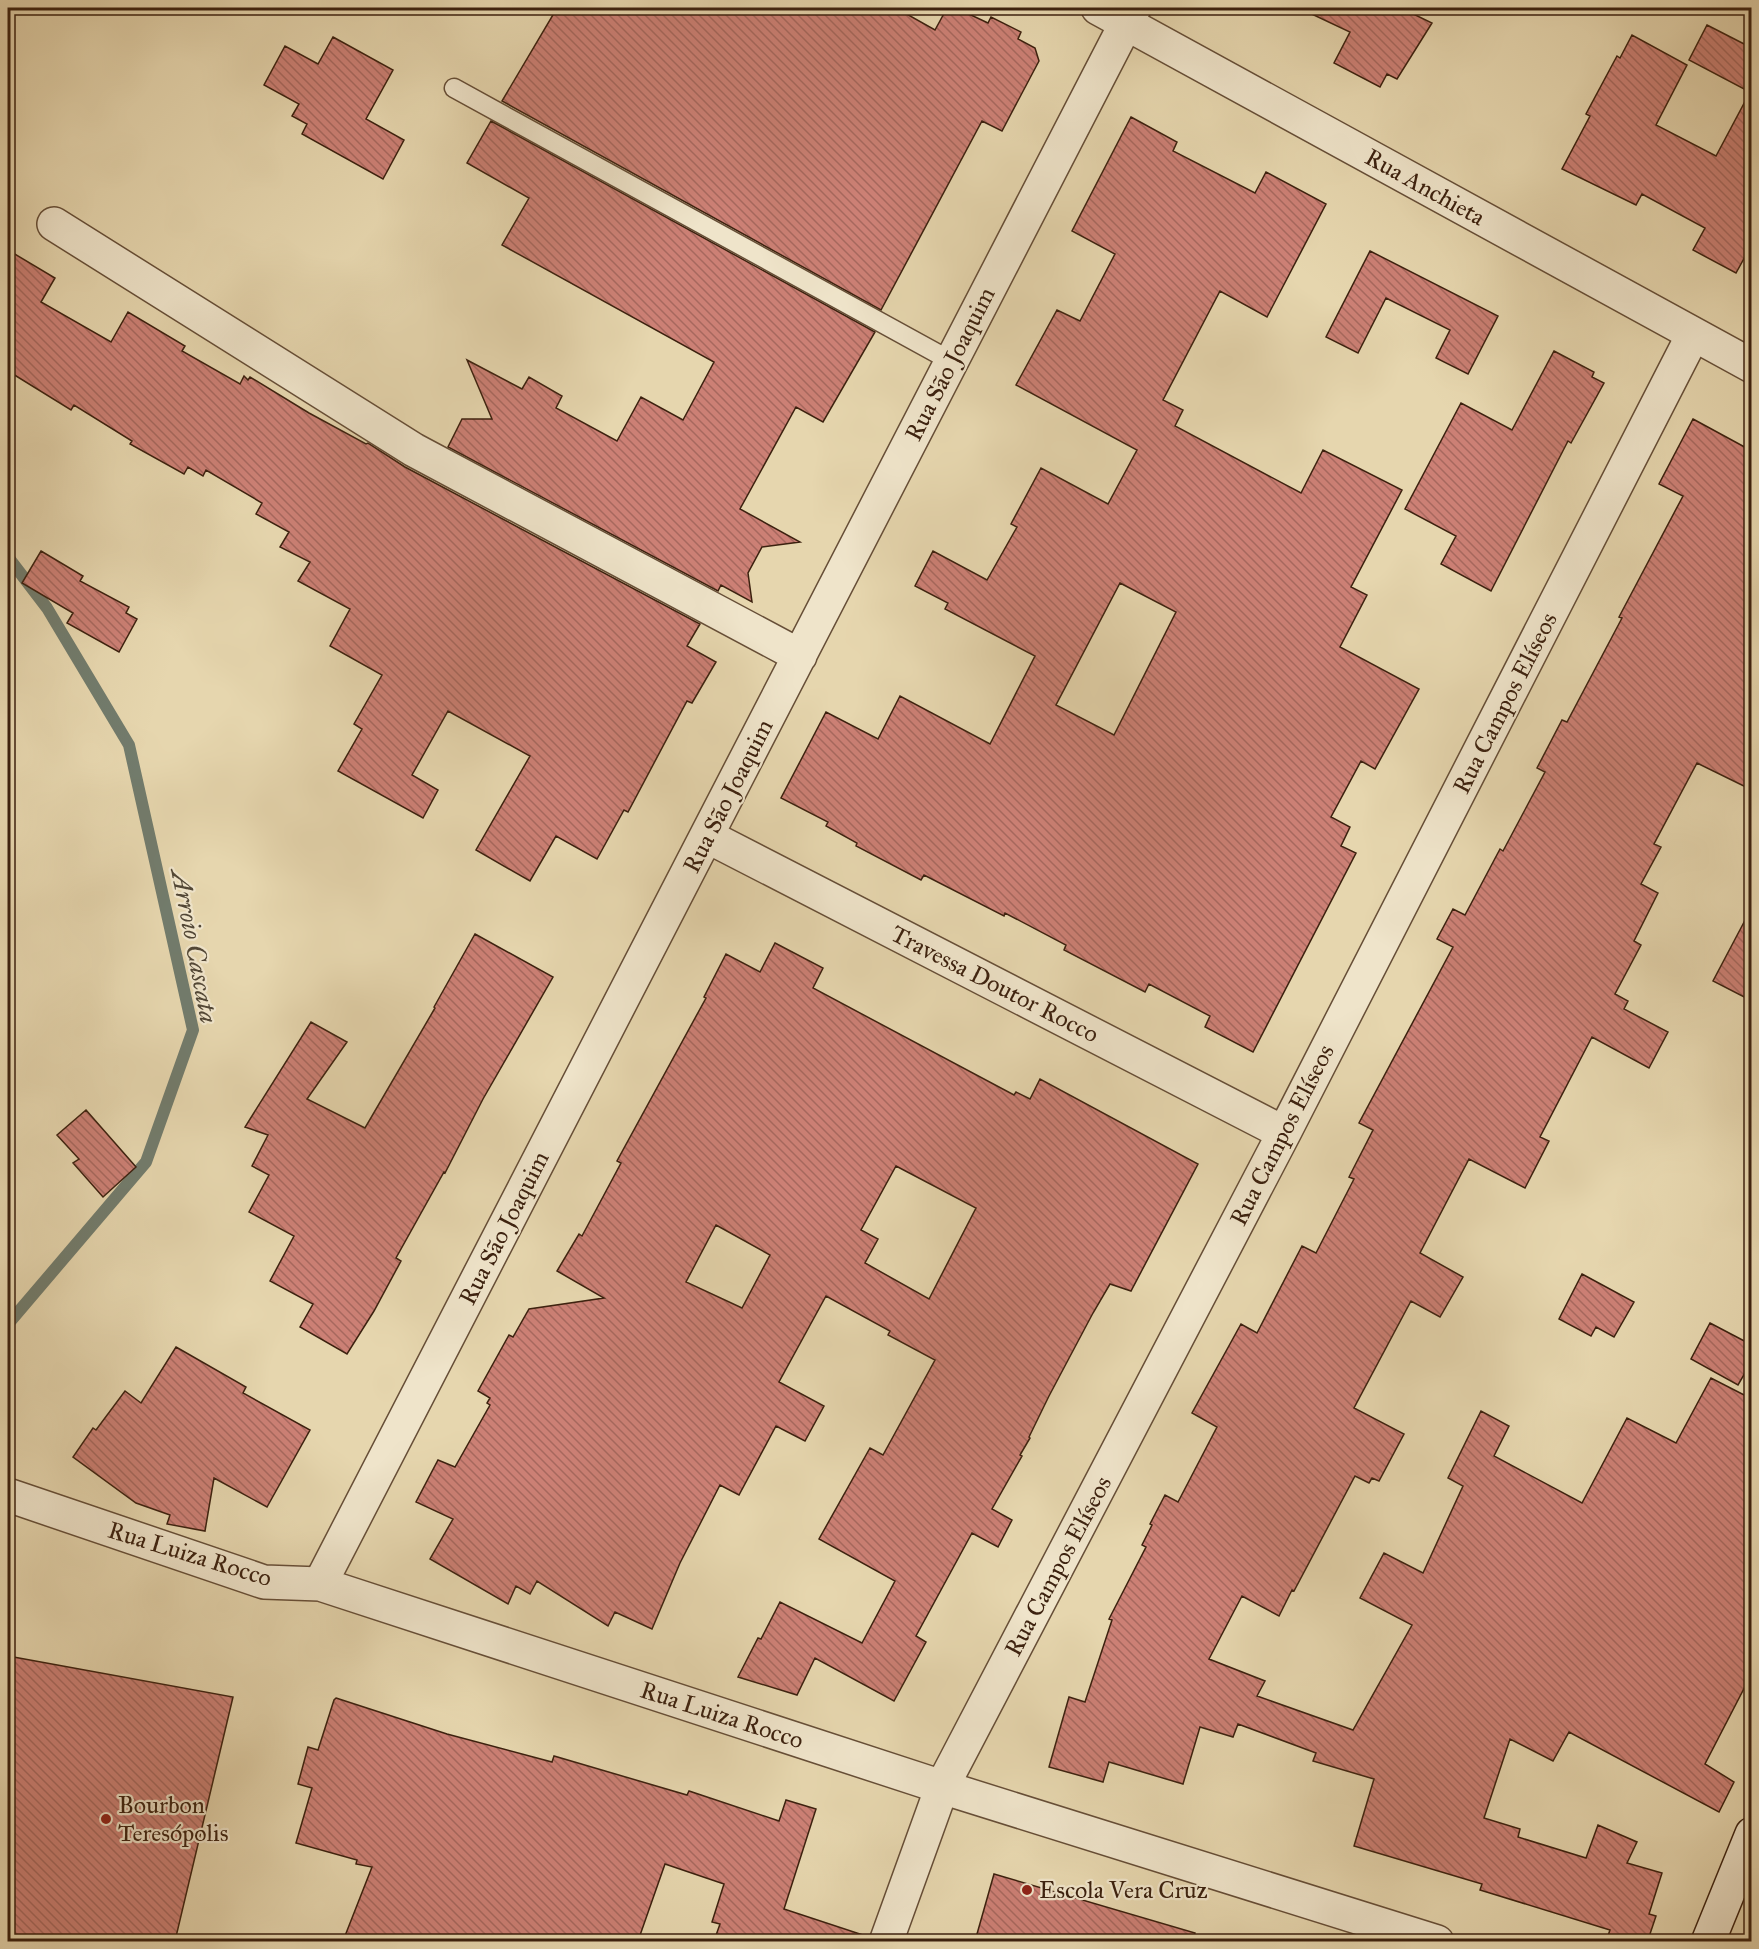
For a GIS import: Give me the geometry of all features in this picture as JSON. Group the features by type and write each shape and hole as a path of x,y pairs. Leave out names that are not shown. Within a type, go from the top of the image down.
{"street":[{"name":"Rua Anchieta","path":"1120,12 1752,366"},
{"name":"Rua São Joaquim","path":"320,1584 951,361 1120,12"},
{"path":"54,224 414,450 800,656"},
{"name":"Rua Campos Elíseos","path":"886,1941 942,1787 1284,1133 1693,335"},
{"name":"Travessa Doutor Rocco","path":"707,836 1284,1133"},
{"name":"Rua Luiza Rocco","path":"8,1495 264,1582 320,1584 942,1787 1437,1941"},
{"path":"1708,1941 1752,1834"}],"lane":[{"path":"454,88 951,361"}],"building":[{"path":"557,8 896,8 935,30 947,8 956,8 988,23 991,17 1021,32 1018,39 1035,48 1039,61 1002,131 982,121 881,310 502,101"},
{"path":"1299,8 1401,8 1432,23 1397,79 1387,74 1380,87 1334,63 1350,32"},
{"path":"1707,25 1752,48 1752,244 1736,273 1693,250 1705,228 1642,194 1636,205 1562,169 1590,116 1586,114 1617,56 1620,58 1632,35 1687,65 1656,125 1716,156 1750,92 1689,60"},
{"path":"333,37 393,70 366,119 404,140 383,179 302,134 307,124 292,116 299,104 264,85 285,46 318,64"},
{"path":"1131,117 1177,142 1173,151 1255,193 1266,172 1326,204 1267,317 1220,291 1163,400 1183,410 1175,426 1301,493 1323,450 1402,490 1351,587 1367,595 1340,647 1419,689 1375,769 1361,761 1331,817 1350,827 1341,846 1356,853 1253,1052 1205,1027 1210,1016 1149,984 1145,992 1064,950 1066,945 1005,913 1004,916 924,875 921,880 856,846 857,843 826,826 828,822 781,798 826,712 878,739 900,696 990,744 1035,656 945,609 948,603 915,586 933,551 987,580 1017,527 1011,524 1041,468 1108,504 1137,450 1016,385 1057,310 1080,321 1115,254 1072,231","holes":["1120,583 1176,612 1114,735 1056,705"]},
{"path":"491,121 875,332 823,422 796,407 740,509 800,542 762,547 748,573 752,602 721,585 718,591 448,447 462,419 492,419 467,360 522,389 529,377 562,396 556,408 617,441 641,397 683,420 714,362 502,245 529,198 467,163"},
{"path":"8,250 55,278 41,302 111,342 128,312 185,346 182,351 240,384 244,376 248,380 250,377 309,413 368,443 405,467 700,624 687,646 716,662 692,703 687,701 628,812 624,810 597,859 556,836 530,881 476,850 530,756 448,711 412,775 438,790 423,818 338,771 362,729 354,724 382,675 330,646 350,609 298,581 310,562 280,547 289,532 256,514 262,503 206,470 203,476 188,467 184,474 130,444 132,441 74,405 71,410 8,371"},
{"path":"1370,251 1498,316 1468,374 1436,358 1450,330 1386,298 1358,353 1326,337"},
{"path":"1554,351 1594,372 1592,377 1604,383 1571,443 1568,441 1491,591 1441,564 1456,536 1405,509 1461,403 1512,430"},
{"path":"1693,419 1752,451 1752,790 1697,763 1654,844 1661,847 1641,884 1658,893 1634,941 1641,945 1615,994 1628,1001 1624,1009 1668,1032 1649,1068 1592,1037 1540,1137 1549,1141 1525,1188 1469,1159 1420,1253 1463,1277 1440,1317 1411,1301 1354,1408 1404,1434 1379,1481 1372,1478 1369,1483 1355,1476 1279,1616 1242,1596 1209,1659 1265,1681 1257,1696 1353,1730 1412,1625 1360,1598 1384,1553 1423,1573 1463,1486 1448,1478 1481,1411 1509,1426 1494,1456 1582,1503 1627,1418 1676,1443 1711,1378 1752,1399 1752,1673 1705,1764 1734,1782 1719,1812 1569,1732 1553,1761 1510,1739 1484,1818 1520,1829 1518,1837 1586,1858 1598,1825 1637,1842 1627,1863 1662,1873 1649,1914 1656,1916 1649,1937 1640,1941 1606,1941 1610,1930 1480,1890 1482,1884 1354,1846 1374,1779 1313,1761 1316,1753 1238,1724 1233,1737 1200,1727 1183,1784 1109,1762 1103,1782 1049,1767 1069,1697 1085,1702 1112,1620 1109,1619 1146,1547 1142,1545 1152,1525 1150,1524 1165,1495 1178,1502 1217,1427 1192,1413 1241,1324 1257,1333 1302,1246 1316,1253 1354,1179 1349,1177 1373,1130 1359,1123 1453,947 1437,939 1453,909 1465,915 1500,849 1503,851 1545,772 1537,768 1562,720 1567,722 1683,496 1659,484"},
{"path":"41,551 83,576 80,581 129,607 126,613 137,619 119,652 67,623 73,613 22,583"},
{"path":"1752,907 1752,1001 1713,981"},
{"path":"475,934 553,977 396,1258 401,1261 374,1311 347,1354 300,1327 313,1304 270,1281 294,1236 249,1212 269,1175 252,1166 268,1135 245,1127 311,1022 347,1042 307,1099 365,1128"},
{"path":"775,943 823,968 813,988 1014,1095 1016,1092 1030,1099 1040,1079 1198,1164 1131,1291 1110,1284 1093,1313 1049,1396 1020,1455 1022,1456 992,1509 1012,1520 998,1547 972,1533 916,1636 926,1642 894,1701 815,1658 797,1695 738,1677 780,1602 862,1643 895,1581 819,1539 870,1448 883,1455 935,1360 888,1335 890,1331 826,1296 779,1382 824,1406 805,1441 776,1426 739,1495 720,1485 680,1563 652,1629 615,1612 608,1626 537,1581 530,1594 516,1586 508,1604 430,1559 453,1519 416,1502 438,1460 455,1467 490,1405 487,1403 490,1398 478,1391 509,1335 513,1337 529,1309 604,1298 557,1271 579,1234 582,1236 621,1163 617,1161 706,998 704,997 726,954 760,972","holes":["896,1166 976,1208 929,1299 865,1263 878,1239 861,1230","716,1225 770,1255 742,1308 686,1282"]},
{"path":"86,1110 136,1167 103,1197 73,1163 79,1159 57,1135"},
{"path":"1582,1274 1634,1302 1614,1337 1596,1327 1591,1336 1559,1319"},
{"path":"1710,1323 1752,1345 1752,1361 1738,1385 1691,1359"},
{"path":"176,1347 246,1387 243,1393 310,1430 267,1507 214,1478 205,1531 167,1524 170,1515 136,1503 73,1457 93,1428 96,1430 125,1391 141,1403"},
{"name":"Bourbon Teresópolis","path":"8,1656 233,1697 175,1941 8,1941"},
{"path":"336,1698 447,1734 552,1762 554,1756 687,1795 689,1791 779,1821 786,1800 816,1809 784,1909 863,1935 862,1941 714,1941 720,1924 712,1922 724,1884 665,1864 638,1941 343,1941 372,1867 356,1864 357,1860 296,1843 312,1788 298,1784 308,1747 318,1750"},
{"path":"994,1874 1195,1933 1193,1941 975,1941"}],"waterway":[{"name":"Arroio Cascata","path":"8,557 47,608 129,745 193,1030 146,1162 8,1324"}],"place":[{"name":"Bourbon Teresópolis","path":"106,1819"},
{"name":"Escola Vera Cruz","path":"1027,1890"}]}
